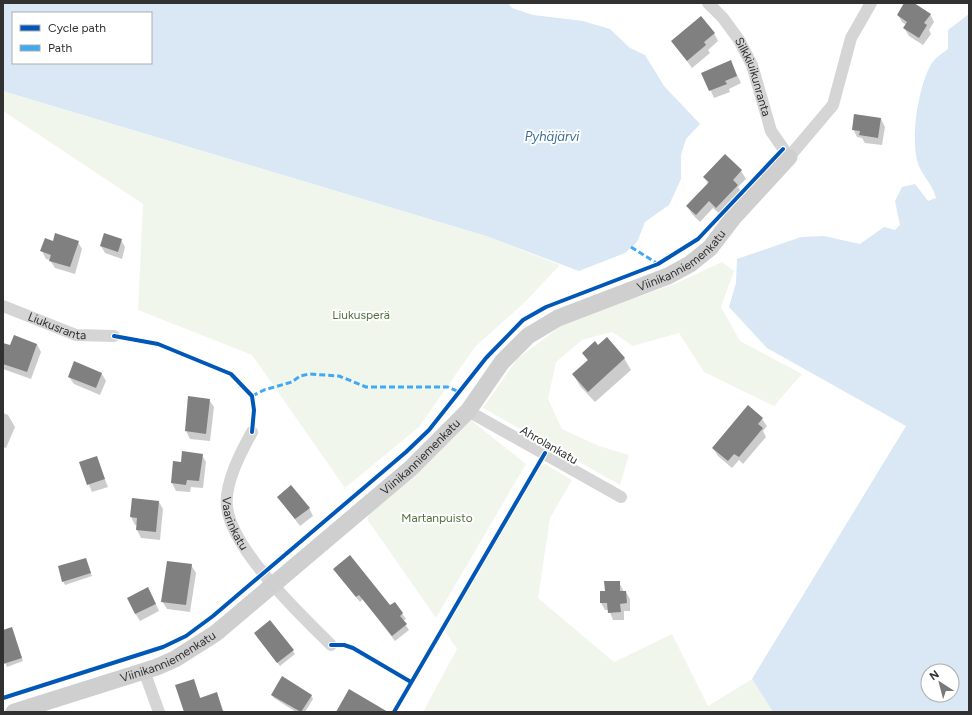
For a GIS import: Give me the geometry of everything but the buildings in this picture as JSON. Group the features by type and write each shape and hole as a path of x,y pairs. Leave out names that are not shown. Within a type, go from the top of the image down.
{"street":[{"name":"Silkkiuikunranta","path":"708,3 723,18 735,34 752,65 771,131 789,157"},
{"path":"789,157 833,105 851,38 871,3"},
{"name":"Viinikanniemenkatu","path":"14,712 144,671 174,659 210,637 411,468 468,411 502,362 514,348 539,328 558,318 668,276 702,256 733,218 789,157"},
{"name":"Liukusranta","path":"3,306 76,335 114,336"},
{"name":"Ahrolankatu","path":"468,411 621,497"},
{"name":"Vaarinkatu","path":"252,432 237,460 231,481 227,506 232,524 240,541 273,585 330,645"},
{"path":"144,671 159,712"}],"green space":[{"name":"Liukusperä","path":"3,91 486,236 560,265 524,303 475,347 419,427 345,488 252,355 138,310 143,204 3,111"},
{"path":"722,262 734,271 721,307 740,341 802,374 774,406 704,372 679,333 633,346 612,332 582,340 556,362 548,399 562,429 599,446 629,455 620,485 483,408 517,359 565,323 677,283"},
{"name":"Martanpuisto","path":"471,420 526,464 436,618 367,519 371,511"},
{"path":"545,464 572,480 550,518 538,598 614,662 672,634 708,706 752,679 773,712 423,712 457,649 443,628 537,467"}],"water":[{"name":"Pyhäjärvi","path":"3,3 508,3 512,8 533,15 583,21 610,29 630,48 645,55 664,86 700,124 686,139 681,155 681,179 669,205 645,222 637,242 625,253 579,271 486,236 3,91"},
{"path":"969,14 969,712 773,712 752,679 906,426 767,348 729,307 736,283 737,259 801,237 824,236 860,244 884,227 895,230 900,225 895,201 902,187 915,184 928,201 936,198 917,160 915,150 915,126 922,87 930,66 948,49 948,30"}],"marked path":[{"path":"631,247 658,264"},
{"path":"252,396 264,390 292,382 300,376 309,374 339,376 366,387 448,387 459,392"}],"cycle path":[{"path":"3,698 163,647 186,636 213,616 406,452 429,430 486,358 523,320 546,307 658,264 698,239 783,149"},
{"path":"114,336 158,344 231,374 252,396 254,410 252,432"},
{"path":"394,712 545,453"},
{"path":"331,645 344,645 353,648 411,682"}]}
